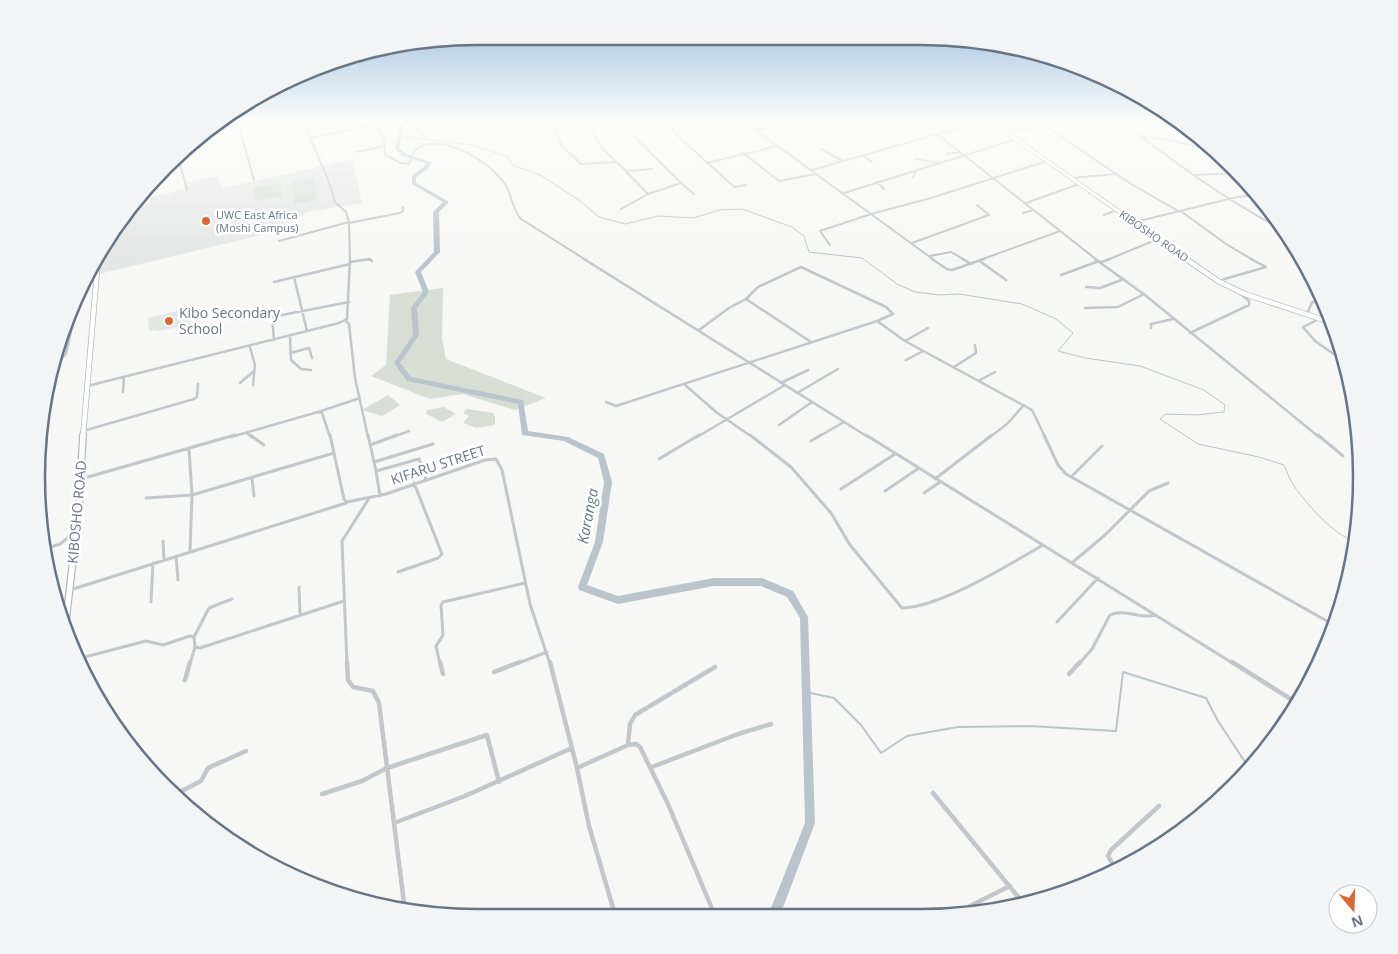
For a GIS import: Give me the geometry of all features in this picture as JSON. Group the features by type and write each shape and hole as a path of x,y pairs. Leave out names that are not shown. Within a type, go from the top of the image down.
{"street":[{"path":"180,166 188,190"},
{"path":"250,166 254,180"},
{"path":"321,166 335,202 344,210 349,222 350,263 346,321 349,324 356,378 380,496"},
{"path":"486,166 505,183 517,214 522,220 1291,699"},
{"path":"621,166 648,194"},
{"path":"664,166 694,194"},
{"path":"710,166 733,186 746,184"},
{"path":"759,166 779,181 817,174"},
{"path":"804,166 951,270 981,261 1060,231"},
{"path":"812,171 828,166"},
{"path":"844,193 932,166"},
{"path":"977,166 1100,262 1144,294 1343,456"},
{"path":"830,245 820,231 1033,166"},
{"name":"KIBOSHO ROAD","path":"1053,166 1218,281 1238,291 1323,319"},
{"path":"1104,166 1181,212 1226,244 1266,267 1218,281"},
{"path":"1179,166 1231,198 1251,214 1271,224"},
{"path":"626,171 652,169"},
{"path":"913,177 917,170"},
{"path":"903,174 908,178"},
{"path":"1071,178 1117,174"},
{"path":"1193,175 1228,174"},
{"path":"877,182 884,189"},
{"path":"621,208 648,194 682,183"},
{"path":"1026,203 1080,184"},
{"path":"1135,222 1231,198 1249,196"},
{"path":"911,243 989,216 977,205"},
{"path":"279,242 281,238 349,222 399,214 403,211 403,207"},
{"path":"1024,213 1034,210"},
{"path":"1104,216 1117,210"},
{"path":"1061,275 1158,239"},
{"path":"930,256 950,252 972,264"},
{"path":"274,282 368,259 372,261"},
{"path":"981,261 1006,280"},
{"path":"606,402 616,406 876,321 890,316 893,312 802,267 758,287 746,299 729,308 700,330"},
{"name":"KIBOSHO ROAD","path":"67,613 76,532 97,273"},
{"path":"294,277 307,331"},
{"path":"1086,287 1100,288 1125,279"},
{"path":"1190,333 1249,305 1249,301 1238,291"},
{"path":"1085,308 1118,307 1144,294"},
{"path":"746,299 812,342"},
{"path":"274,340 272,318 348,302"},
{"path":"1307,314 1312,302 1315,302"},
{"path":"1319,318 1303,327 1315,341 1335,355"},
{"path":"1151,328 1151,324 1173,319"},
{"path":"87,386 346,321"},
{"path":"876,321 905,340 1024,405 1034,413 1060,468 1071,477 1328,622"},
{"path":"905,340 928,328"},
{"path":"62,360 64,358 70,333"},
{"path":"290,336 290,352 294,364 304,370 311,370"},
{"path":"954,367 976,353 975,345"},
{"path":"250,346 255,371 253,385"},
{"path":"290,352 309,348 312,358"},
{"path":"906,360 924,350"},
{"path":"797,393 838,369"},
{"path":"659,459 808,370"},
{"path":"240,383 255,371"},
{"path":"980,381 995,372"},
{"path":"123,392 124,377"},
{"path":"84,430 194,399 197,397 198,384"},
{"path":"684,384 727,420 791,466 831,514 850,545 902,608 916,608 942,597 1043,545"},
{"path":"80,479 246,433 360,398"},
{"path":"779,425 812,402"},
{"path":"935,479 1007,424 1024,405"},
{"path":"318,412 323,416 334,453 344,499 347,502"},
{"path":"811,441 844,422"},
{"path":"370,445 409,431"},
{"path":"246,433 264,445"},
{"path":"374,462 433,444"},
{"path":"1071,477 1102,446"},
{"path":"189,449 192,495 190,551"},
{"path":"146,498 192,495 334,453"},
{"path":"841,489 895,454"},
{"path":"376,472 419,459 426,480"},
{"name":"KIFARU STREET","path":"70,590 347,502 380,496 414,483 494,459 499,462 525,583 535,620 547,652 590,826 613,909"},
{"path":"885,491 919,468"},
{"path":"252,478 254,496"},
{"path":"924,493 940,482"},
{"path":"398,572 438,558 442,553 414,483"},
{"path":"1073,562 1105,535 1154,488 1168,483"},
{"path":"368,499 342,538 348,680 353,687 369,688 376,695 381,712 403,902"},
{"path":"51,547 60,544 76,532"},
{"path":"163,541 164,560"},
{"path":"176,556 178,580"},
{"path":"151,602 153,563"},
{"path":"1057,622 1098,578"},
{"path":"443,674 436,646 443,635 442,602 525,583"},
{"path":"299,587 300,615"},
{"path":"185,680 195,647 194,637 209,608 232,599"},
{"path":"195,647 200,648 214,644 344,601"},
{"path":"1068,674 1092,649 1110,615 1124,611 1148,617 1156,615"},
{"path":"85,657 146,641 153,641 160,646 187,636 194,637"},
{"path":"494,672 547,652"},
{"path":"628,745 630,724 636,715 716,667"},
{"path":"652,767 738,734 771,724"},
{"path":"322,794 362,781 387,768 488,735 499,782"},
{"path":"577,768 628,745 636,744 640,747 652,767 712,909"},
{"path":"394,823 499,782 572,748"},
{"path":"181,791 201,781 208,768 246,751"},
{"path":"933,793 1019,898"},
{"path":"1112,864 1108,856 1110,850 1159,806"},
{"path":"971,906 1010,886"}],"shaded area":[{"name":"UWC East Africa (Moshi Campus)","path":"326,166 353,166 362,203 307,212 278,231 99,274 100,267 118,237 140,207 148,205 152,197 184,189 185,183 217,176 222,188"},
{"path":"314,178 317,200 294,204 292,182"},
{"path":"280,183 282,196 255,201 254,188"},
{"path":"443,288 442,338 446,359 546,398 515,410 463,394 430,399 371,376 386,365 390,295"},
{"name":"Kibo Secondary School","path":"190,308 191,324 159,331 149,330 148,318"},
{"path":"388,395 400,405 382,416 362,410"},
{"path":"444,407 456,414 442,422 426,414 427,410"},
{"path":"467,409 493,413 495,425 476,428 463,423 469,416 463,413"}],"waterway":[{"name":"Karanga","path":"427,166 414,176 414,184 446,202 436,212 437,252 418,272 426,292 414,308 416,335 397,363 409,379 521,402 525,433 565,439 601,456 608,482 599,542 582,587 618,600 714,582 762,582 790,594 804,617 810,823 777,909"},
{"path":"513,166 540,175 579,200 599,217 625,224 658,216 693,218 720,210 742,209 792,227 804,236 809,252 862,258 897,284 915,292 940,295 959,294 1022,304 1056,319 1073,333 1058,351 1085,358 1140,366 1204,390 1225,405 1224,412 1196,415 1166,414 1160,419 1198,444 1259,457 1284,465 1294,486 1313,510 1330,526 1348,538"},
{"path":"806,692 834,698 861,725 881,753 907,736 958,727 1029,726 1116,731 1123,672 1206,698 1218,721 1245,763"}],"place":[{"name":"UWC East Africa (Moshi Campus)","path":"206,221"},
{"name":"Kibo Secondary School","path":"169,321"}]}
